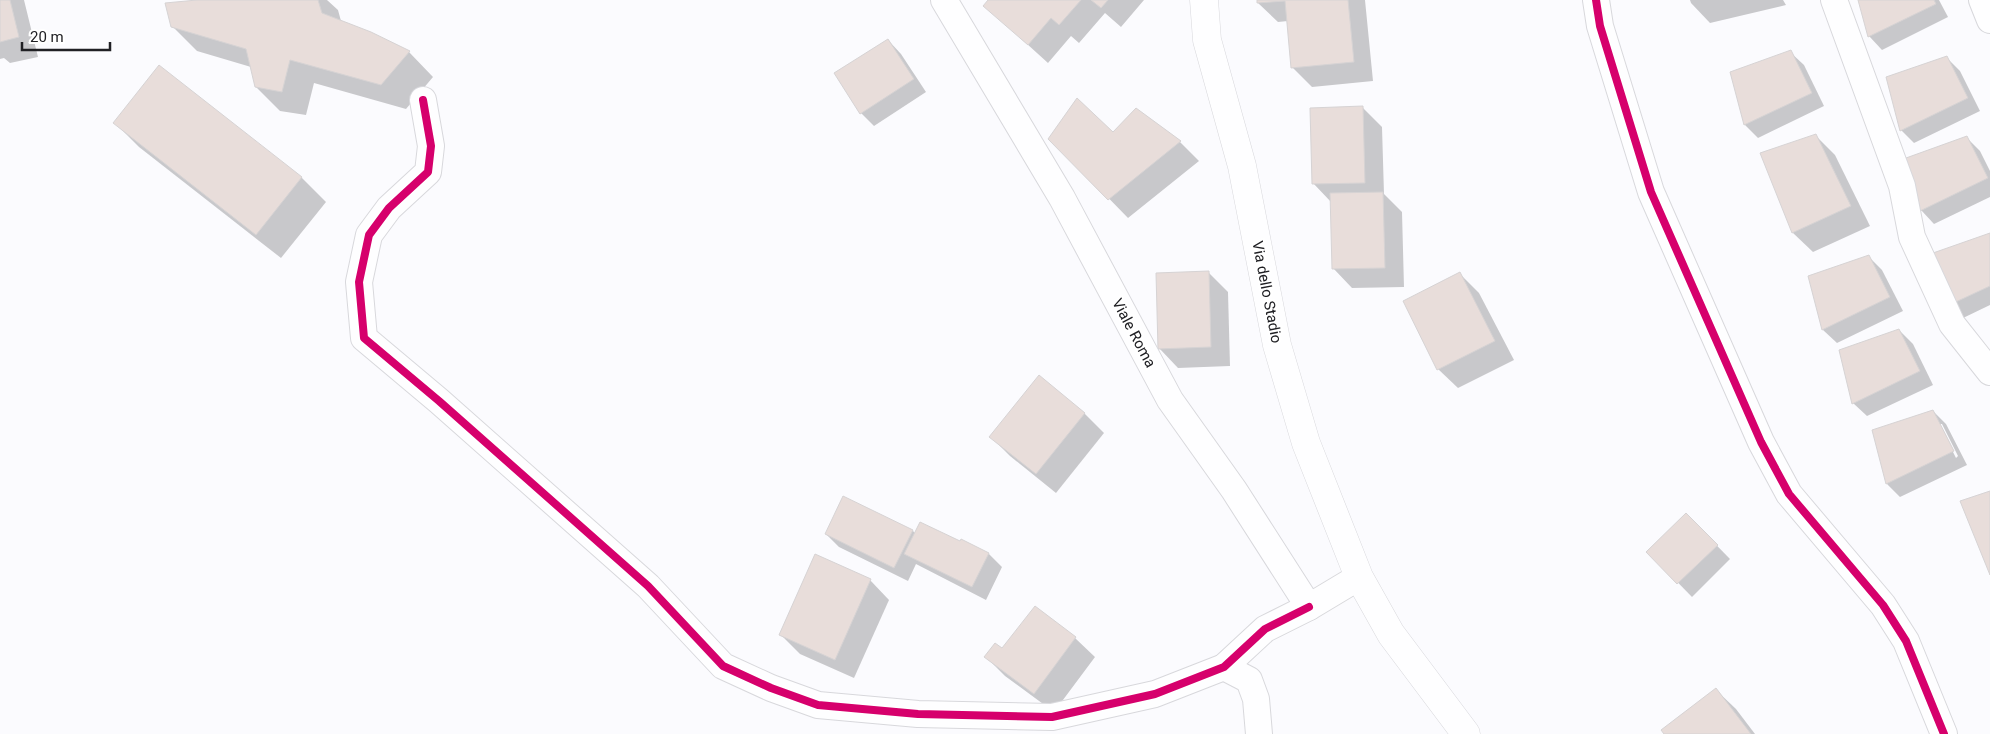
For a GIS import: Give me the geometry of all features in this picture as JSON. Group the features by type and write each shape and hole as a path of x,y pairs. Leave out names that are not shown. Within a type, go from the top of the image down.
{"street":[{"name":"Viale Roma","path":"944,0 1062,198 1170,400 1234,490 1308,606"},
{"name":"Via dello Stadio","path":"1204,0 1208,40 1242,166 1277,345 1306,443 1359,577 1391,634 1466,734"},
{"path":"1596,0 1600,26 1651,192 1761,442 1789,494 1883,605 1906,641 1944,734"},
{"path":"1834,0 1902,186 1912,237 1952,324 1990,372"},
{"path":"1982,0 1990,20"},
{"path":"423,100 431,146 428,172 389,208 369,235 359,282 364,338 439,401 648,586 723,666 770,688 818,705 918,714 1052,718 1154,694 1224,667 1265,629 1359,577"},
{"path":"1224,667 1249,680 1256,700 1259,734"}],"building":[{"path":"0,0 10,0 19,37 0,42"},
{"path":"197,0 318,0 322,13 371,32 410,51 381,85 290,60 282,92 255,87 246,49 171,27 165,3"},
{"path":"988,0 1081,0 1059,25 1051,18 1028,45 983,6"},
{"path":"1091,0 1108,0 1101,8"},
{"path":"1257,0 1348,0 1354,62 1291,68 1285,1 1257,3"},
{"path":"1858,0 1934,0 1936,4 1868,37"},
{"path":"888,39 914,79 860,114 834,73"},
{"path":"1791,50 1812,93 1744,125 1730,72"},
{"path":"1947,56 1968,98 1900,131 1886,77"},
{"path":"159,65 302,177 256,235 113,123"},
{"path":"1077,98 1113,132 1136,108 1181,141 1108,200 1048,139"},
{"path":"1363,106 1365,183 1312,184 1310,108"},
{"path":"1816,134 1851,206 1792,233 1760,153"},
{"path":"1967,136 1988,178 1920,211 1906,158"},
{"path":"1383,192 1385,268 1332,269 1330,193"},
{"path":"1990,233 1990,286 1947,306 1933,253"},
{"path":"1869,255 1890,297 1822,330 1808,276"},
{"path":"1209,271 1211,347 1158,349 1156,273"},
{"path":"1460,272 1495,341 1437,370 1403,301"},
{"path":"1899,329 1920,371 1852,404 1839,350"},
{"path":"1039,375 1085,413 1036,474 989,437"},
{"path":"1933,410 1954,451 1886,484 1872,430"},
{"path":"1990,491 1990,575 1960,501"},
{"path":"843,496 913,530 894,568 825,534"},
{"path":"1686,513 1718,545 1677,584 1646,552"},
{"path":"920,522 989,553 972,587 904,554"},
{"path":"815,554 871,579 835,660 779,635"},
{"path":"1035,606 1076,637 1034,694 984,657 995,643 1002,648"},
{"path":"1716,688 1751,734 1664,734 1661,730"}],"cycle path":[{"path":"1596,0 1600,26 1651,192 1761,442 1789,494 1883,605 1906,641 1944,734"},
{"path":"423,100 431,146 428,172 389,208 369,235 359,282 364,338 439,401 648,586 723,666 771,688 818,705 918,714 1052,717 1155,694 1224,667 1265,629 1309,607"}]}
